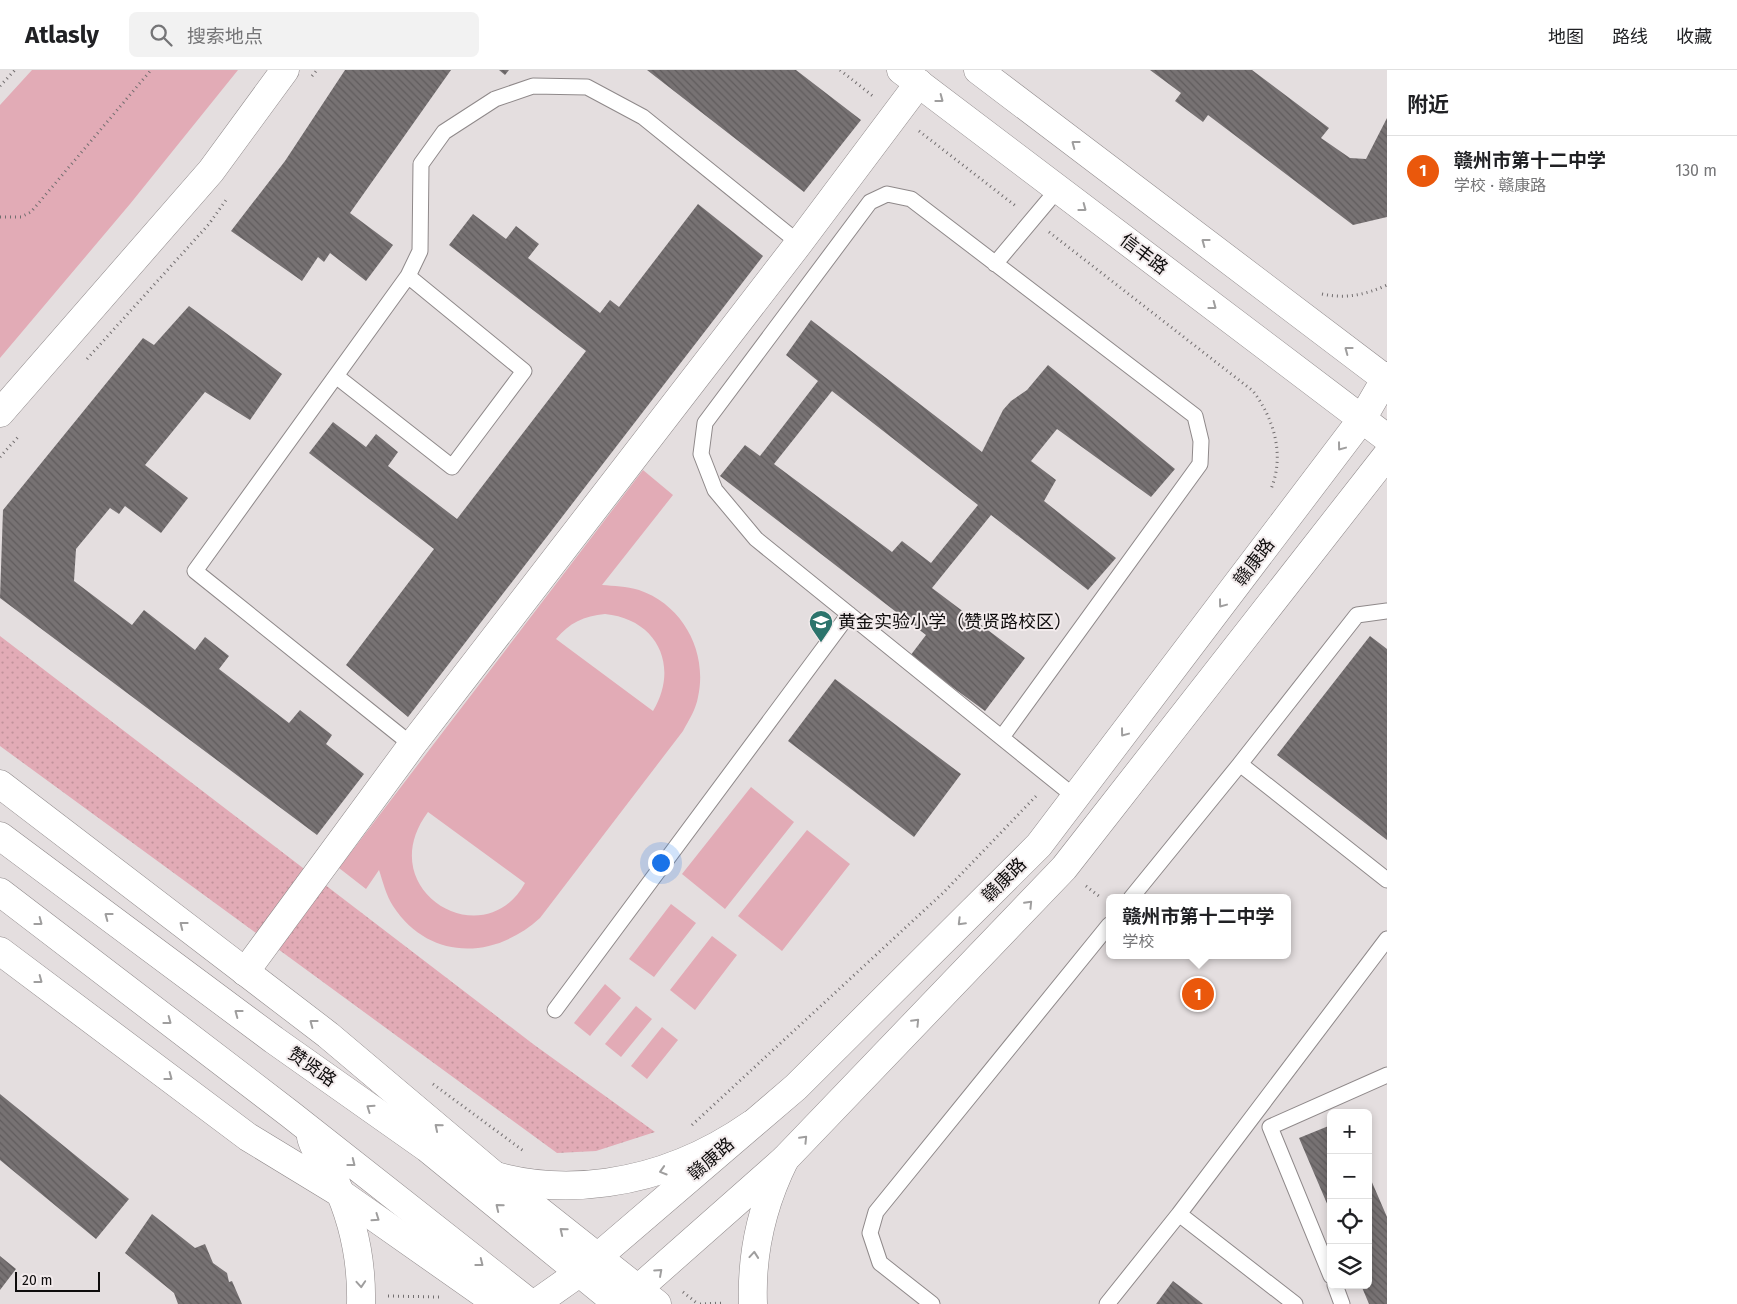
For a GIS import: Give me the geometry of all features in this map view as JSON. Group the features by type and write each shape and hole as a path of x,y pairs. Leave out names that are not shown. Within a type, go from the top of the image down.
{"main road":[{"path":"0,413 211,171 285,70"},
{"path":"978,70 1387,378"},
{"path":"245,972 412,745 799,243 910,77"},
{"name":"信丰路","path":"910,77 1387,438"},
{"name":"赣康路","path":"535,1304 587,1265 796,1086 1038,845 1362,419 1387,378"},
{"name":"赣康路","path":"634,1301 785,1159 1064,868 1387,455"},
{"path":"0,784 328,1035 494,1175 587,1265"},
{"name":"赞贤路","path":"0,836 274,1040 427,1148 634,1301"},
{"path":"0,892 290,1114 530,1304"},
{"path":"0,950 248,1137 340,1193 498,1304"},
{"path":"290,1114 311,1136 340,1193 358,1250 362,1304"},
{"path":"427,1148 456,1162 494,1175 549,1185 581,1185 643,1177 700,1156 752,1124"},
{"path":"753,1304 755,1247 771,1187 785,1159"}],"lane":[{"path":"412,745 195,571 408,276 420,251 421,164 444,132 495,99 533,86 587,87 643,117 799,243"},
{"path":"995,264 1058,189"},
{"path":"1002,737 1200,464 1201,441 1195,416 911,200 887,194 870,202 705,423 701,454 715,490 756,539 1075,798"},
{"path":"336,376 452,467 524,371 408,276"},
{"path":"1134,894 1240,764 1357,615 1387,611"},
{"path":"556,1010 849,614"},
{"path":"1240,764 1387,880"},
{"path":"932,1304 880,1263 870,1233 876,1212 1106,929"},
{"path":"1107,1304 1178,1214 1387,939"},
{"path":"1270,1127 1387,1075"},
{"path":"1254,1114 1270,1127 1327,1266"},
{"path":"1178,1214 1294,1304"},
{"path":"1336,1289 1342,1304"}],"path":[{"path":"0,86 15,70"},
{"path":"0,217 21,216 31,212 151,70"},
{"path":"1226,369 1254,391 1271,420 1277,454 1276,470 1269,494"},
{"path":"689,1128 944,892 1051,778"},
{"path":"425,1078 528,1154"}],"shaded area":[{"path":"32,70 238,70 130,204 0,358 0,105"},
{"path":"643,470 673,495 602,585 639,590 655,597 680,619 689,632 699,663 700,680 696,706 683,731 540,918 522,932 503,942 483,947 463,948 443,945 425,937 408,924 393,906 379,870 366,889 339,868","holes":["605,614 623,618 638,625 650,635 659,648 663,662 664,678 661,694 653,711 556,639 578,621 590,616","428,812 525,883 507,905 484,915 461,914 439,905 422,889 413,867 414,841"]},
{"path":"0,636 533,1044 655,1132 596,1151 557,1153 0,746"},
{"path":"751,787 794,822 725,909 682,874"},
{"path":"807,830 850,864 782,951 738,916"},
{"path":"671,904 696,923 654,977 629,959"},
{"path":"712,936 737,955 695,1010 670,990"},
{"path":"605,984 621,998 590,1036 574,1023"},
{"path":"636,1006 652,1019 621,1057 605,1044"},
{"path":"662,1027 678,1040 647,1079 631,1066"}],"building":[{"path":"345,70 451,70 350,213 393,245 366,281 330,253 324,262 318,257 302,281 231,231 285,161"},
{"path":"499,70 509,70 505,75"},
{"path":"647,70 796,70 861,120 804,192"},
{"path":"1150,70 1252,70 1329,128 1321,138 1350,158 1366,159 1387,118 1387,217 1353,225 1208,115 1203,122 1175,101 1181,93"},
{"path":"698,204 763,256 408,717 346,665 434,549 309,453 333,422 366,447 376,434 398,452 388,466 457,519 586,351 449,245 473,214 506,239 516,226 539,244 528,258 600,313 610,300 619,307"},
{"path":"189,306 282,374 250,420 205,392 145,465 188,498 161,533 125,506 119,514 110,508 76,549 74,581 132,625 144,610 195,650 205,637 229,656 219,669 289,723 300,710 332,735 326,744 364,774 317,835 0,598 3,510 143,338 154,345"},
{"path":"811,320 982,452 1003,410 1011,401 1027,390 1048,365 1175,469 1151,497 1057,429 1031,461 1056,480 1044,501 1116,558 1088,590 991,515 932,588 1025,658 985,711 910,656 926,635 720,476 745,445 760,456 818,381 786,355","holes":["832,391 978,505 931,563 902,541 892,552 774,464"]},
{"path":"1370,636 1387,649 1387,840 1277,755"},
{"path":"835,679 961,774 914,837 788,741"},
{"path":"0,1094 129,1199 96,1239 0,1160"},
{"path":"1327,1127 1327,1204 1299,1138"},
{"path":"1372,1182 1387,1217 1387,1304 1369,1304 1363,1289 1372,1289"},
{"path":"152,1214 195,1248 205,1244 213,1263 227,1273 229,1282 232,1281 242,1304 178,1304 174,1293 125,1253"},
{"path":"0,1256 16,1269 0,1290"},
{"path":"1173,1281 1203,1304 1156,1304"}],"place":[{"name":"黄金实验小学（赞贤路校区）","path":"821,643"},
{"name":"赣州市第十二中学","path":"1198,994"}]}
